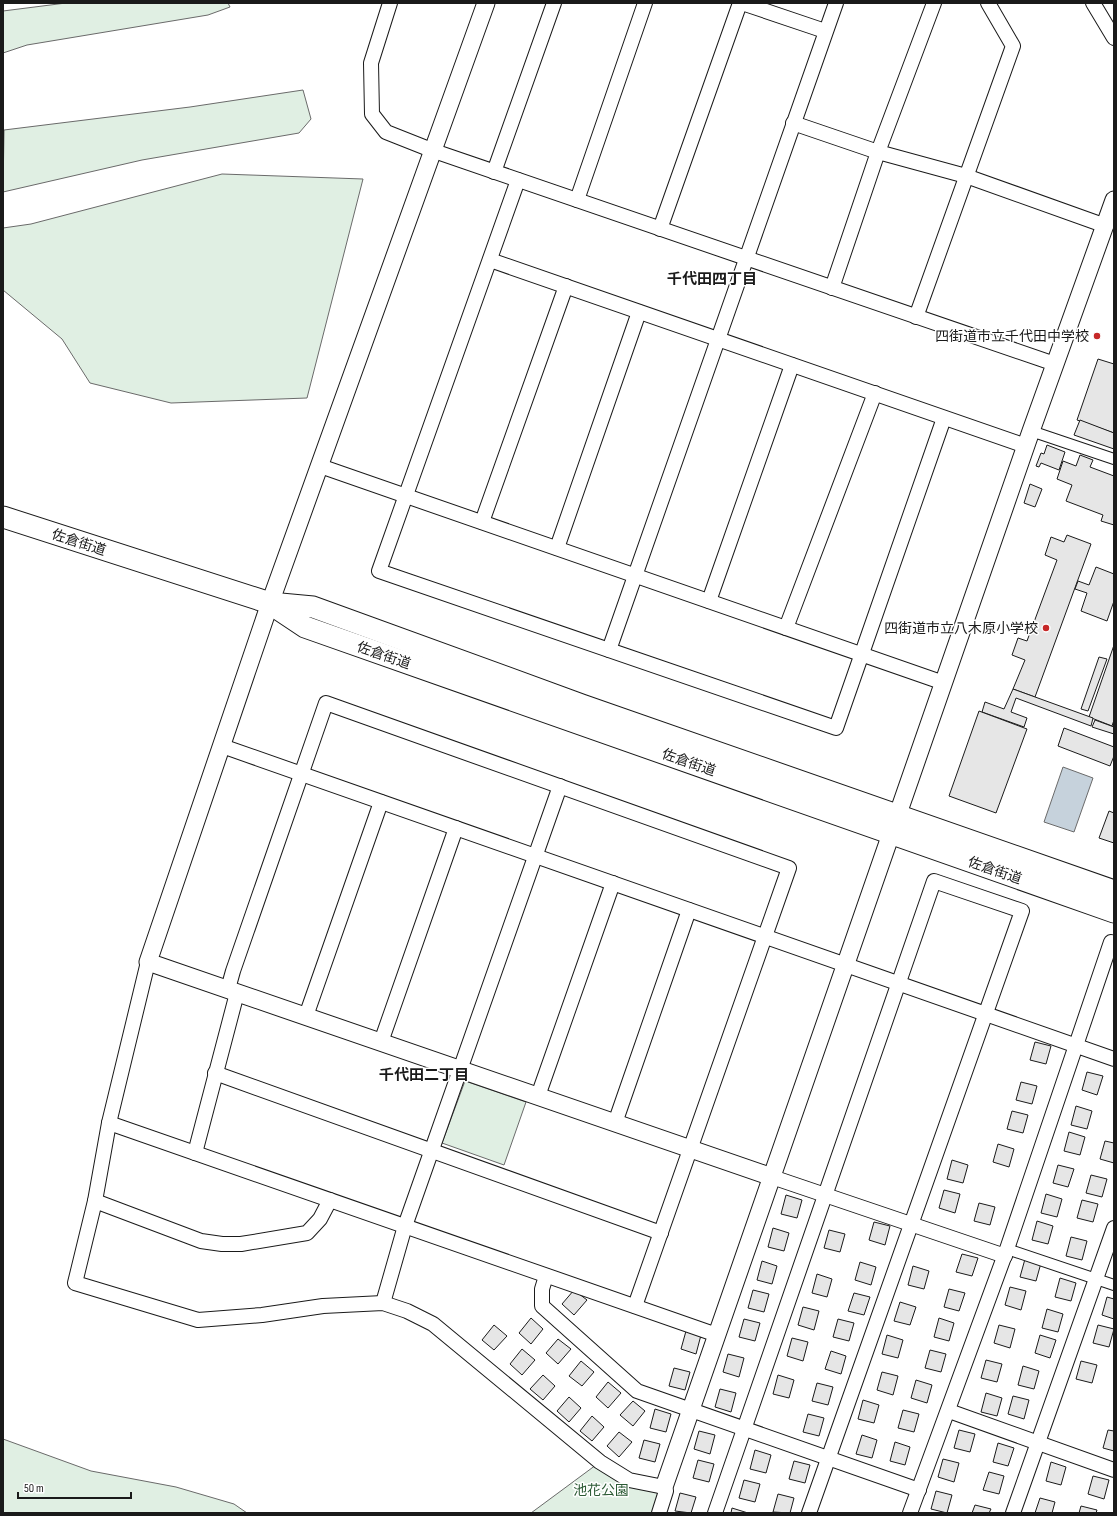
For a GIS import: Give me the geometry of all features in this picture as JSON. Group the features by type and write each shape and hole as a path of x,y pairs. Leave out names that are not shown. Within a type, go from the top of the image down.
{"main road":[{"name":"佐倉街道","path":"3,517 270,603 305,627 895,824 1114,891"},
{"name":"佐倉街道","path":"895,824 1114,912"}],"street":[{"path":"390,3 371,63 372,114 386,132 494,172 1055,364"},
{"path":"486,3 434,151 270,603 148,962 109,1123 95,1201 75,1283 198,1320 262,1315 323,1306 383,1303 407,1311 433,1324 600,1462 629,1480 664,1487"},
{"path":"494,172 554,3"},
{"path":"577,200 645,3"},
{"path":"660,228 741,3 825,31"},
{"path":"609,650 836,3"},
{"path":"832,288 878,152 934,3"},
{"path":"916,317 1014,46 988,3"},
{"path":"1093,3 1114,38"},
{"path":"794,123 878,152 966,176 1106,226"},
{"path":"518,180 379,571 836,728 944,418"},
{"path":"659,1513 666,1491 664,1487 1028,438 1106,226 1114,200"},
{"path":"490,260 944,418 1114,459"},
{"path":"482,522 566,286"},
{"path":"556,548 640,312"},
{"path":"709,601 792,365"},
{"path":"786,628 875,393"},
{"path":"320,466 944,683"},
{"path":"195,1153 215,1073 233,991 232,971 326,703 789,868 635,1306"},
{"path":"222,746 1114,1058"},
{"path":"383,1303 405,1226 560,786"},
{"path":"306,1016 381,802"},
{"path":"381,1042 456,828"},
{"path":"715,1513 934,881 1022,910 810,1513"},
{"path":"538,1096 613,883"},
{"path":"615,1123 689,910"},
{"path":"910,1513 949,1411 1006,1253 1111,942 1114,943"},
{"path":"148,962 911,1224 1114,1285"},
{"path":"215,1073 660,1233"},
{"path":"109,1123 717,1335"},
{"path":"95,1201 201,1241 222,1244 241,1244 307,1233 320,1219 330,1200"},
{"path":"1014,1513 1114,1228"},
{"path":"546,1276 542,1288 542,1306 637,1391 919,1490"},
{"path":"949,1411 1114,1470"}],"green space":[{"path":"66,3 228,3 230,7 208,15 27,45 3,53 3,11"},
{"path":"303,90 311,119 299,133 142,160 3,192 4,130 190,107"},
{"path":"222,174 363,179 307,398 171,403 90,383 62,339 3,290 3,228 31,224"},
{"path":"465,1081 526,1102 504,1165 442,1143"},
{"path":"3,1439 91,1471 176,1487 234,1504 247,1513 3,1513"},
{"name":"池花公園","path":"600,1462 666,1491 659,1513 531,1513"}],"shaded area":[{"path":"1063,767 1093,778 1074,832 1044,822"}],"building":[{"path":"1098,359 1114,364 1114,433 1077,420"},
{"path":"1080,420 1114,433 1114,449 1074,435"},
{"path":"1047,445 1065,452 1059,470 1041,463 1039,467 1036,466 1041,453 1044,454"},
{"path":"1080,455 1093,460 1090,467 1114,476 1114,525 1101,521 1103,515 1066,501 1072,485 1057,479 1063,461 1076,466"},
{"path":"1030,484 1042,489 1035,507 1024,503"},
{"path":"1067,535 1091,544 1035,697 1013,689 1025,660 1012,655 1018,638 1027,641 1057,560 1045,555 1051,537 1064,542"},
{"path":"1096,567 1114,574 1114,601 1107,621 1081,611 1087,593 1075,589 1078,581 1089,585"},
{"path":"1114,645 1114,720 1112,726 1089,717"},
{"path":"1099,657 1107,659 1088,711 1081,709"},
{"path":"1013,689 1093,718 1091,726 1016,698 1011,712 1027,718 1024,727 982,712 985,702 1004,709"},
{"path":"979,711 1027,729 996,813 949,796"},
{"path":"1095,720 1114,727 1114,734 1092,727"},
{"path":"1064,728 1114,747 1114,756 1110,766 1058,746"},
{"path":"1109,811 1114,813 1114,843 1099,838"},
{"path":"1035,1042 1051,1046 1046,1064 1030,1060"},
{"path":"1087,1072 1103,1076 1097,1095 1082,1090"},
{"path":"1021,1082 1037,1086 1032,1104 1016,1100"},
{"path":"1076,1106 1092,1111 1087,1129 1071,1125"},
{"path":"1012,1111 1028,1115 1023,1133 1007,1129"},
{"path":"1069,1132 1085,1137 1080,1155 1064,1151"},
{"path":"1105,1141 1114,1143 1114,1163 1100,1159"},
{"path":"998,1144 1014,1149 1009,1167 993,1162"},
{"path":"952,1160 968,1165 963,1183 947,1179"},
{"path":"1058,1165 1074,1169 1068,1187 1053,1183"},
{"path":"1091,1175 1107,1179 1102,1197 1086,1193"},
{"path":"944,1190 960,1194 955,1213 939,1208"},
{"path":"1046,1194 1062,1199 1057,1217 1041,1213"},
{"path":"786,1195 802,1200 797,1218 781,1214"},
{"path":"1082,1200 1098,1204 1093,1222 1077,1218"},
{"path":"979,1203 995,1207 990,1225 974,1221"},
{"path":"1037,1221 1053,1226 1048,1244 1032,1240"},
{"path":"874,1222 890,1226 885,1245 869,1240"},
{"path":"773,1228 789,1233 784,1251 768,1247"},
{"path":"829,1230 845,1234 840,1252 824,1248"},
{"path":"1071,1237 1087,1241 1082,1260 1066,1256"},
{"path":"962,1254 978,1258 972,1276 956,1272"},
{"path":"1025,1259 1041,1263 1036,1281 1020,1277"},
{"path":"762,1261 777,1266 772,1284 757,1280"},
{"path":"860,1262 876,1267 871,1285 855,1280"},
{"path":"913,1266 929,1271 924,1289 908,1285"},
{"path":"817,1274 832,1279 827,1297 812,1293"},
{"path":"1060,1278 1076,1283 1071,1301 1055,1297"},
{"path":"1010,1287 1026,1291 1021,1310 1005,1305"},
{"path":"949,1289 965,1293 959,1311 944,1307"},
{"path":"574,1290 587,1300 574,1315 562,1304"},
{"path":"753,1290 769,1294 764,1312 748,1308"},
{"path":"854,1293 870,1297 864,1315 848,1311"},
{"path":"1107,1297 1114,1299 1114,1319 1102,1315"},
{"path":"900,1302 916,1307 910,1325 894,1321"},
{"path":"803,1307 819,1311 814,1330 798,1325"},
{"path":"1047,1309 1063,1314 1058,1332 1042,1328"},
{"path":"531,1318 543,1329 531,1344 519,1333"},
{"path":"939,1318 954,1323 949,1341 934,1337"},
{"path":"744,1319 760,1323 755,1341 739,1337"},
{"path":"838,1319 854,1323 849,1341 833,1337"},
{"path":"494,1325 507,1336 494,1350 482,1340"},
{"path":"999,1325 1015,1329 1010,1348 994,1343"},
{"path":"1098,1325 1114,1329 1109,1347 1093,1343"},
{"path":"686,1331 701,1335 696,1354 681,1349"},
{"path":"887,1335 903,1340 898,1358 882,1354"},
{"path":"1040,1335 1056,1340 1050,1358 1035,1353"},
{"path":"792,1338 808,1342 803,1361 787,1356"},
{"path":"558,1339 571,1349 558,1364 546,1353"},
{"path":"522,1349 535,1360 522,1375 510,1364"},
{"path":"930,1350 946,1354 941,1372 925,1368"},
{"path":"831,1351 846,1356 841,1374 825,1369"},
{"path":"728,1354 744,1358 739,1377 723,1372"},
{"path":"986,1360 1002,1364 997,1382 981,1378"},
{"path":"581,1361 594,1372 582,1386 569,1376"},
{"path":"1081,1361 1097,1365 1092,1383 1076,1379"},
{"path":"1023,1366 1039,1371 1034,1389 1018,1385"},
{"path":"674,1368 690,1372 685,1390 669,1386"},
{"path":"882,1372 898,1376 893,1395 877,1390"},
{"path":"543,1375 555,1386 543,1400 530,1389"},
{"path":"778,1375 794,1380 789,1398 773,1394"},
{"path":"916,1380 932,1385 927,1403 911,1398"},
{"path":"608,1382 621,1393 608,1408 596,1397"},
{"path":"817,1383 833,1387 828,1405 812,1401"},
{"path":"720,1389 736,1393 731,1412 715,1407"},
{"path":"986,1393 1002,1398 997,1416 981,1412"},
{"path":"1013,1396 1029,1400 1024,1419 1008,1414"},
{"path":"569,1397 581,1408 569,1422 557,1411"},
{"path":"863,1400 879,1405 874,1423 858,1419"},
{"path":"633,1401 645,1411 633,1426 620,1415"},
{"path":"655,1409 671,1414 666,1432 650,1428"},
{"path":"903,1410 919,1414 914,1432 898,1428"},
{"path":"808,1414 824,1418 819,1436 803,1432"},
{"path":"592,1416 604,1427 592,1441 580,1431"},
{"path":"959,1430 975,1434 970,1452 954,1448"},
{"path":"1108,1430 1114,1431 1114,1451 1103,1448"},
{"path":"699,1431 715,1435 710,1454 694,1449"},
{"path":"619,1432 632,1442 619,1457 607,1446"},
{"path":"862,1435 877,1440 872,1458 856,1454"},
{"path":"644,1440 660,1444 655,1462 639,1458"},
{"path":"895,1442 910,1447 905,1465 890,1461"},
{"path":"998,1443 1014,1448 1008,1466 993,1462"},
{"path":"755,1450 771,1455 766,1473 750,1469"},
{"path":"943,1459 959,1463 954,1482 938,1477"},
{"path":"698,1460 714,1464 709,1482 693,1478"},
{"path":"794,1461 810,1465 805,1483 789,1479"},
{"path":"1051,1462 1066,1467 1061,1485 1046,1481"},
{"path":"989,1472 1004,1476 999,1494 983,1490"},
{"path":"1093,1476 1109,1480 1104,1499 1088,1494"},
{"path":"744,1480 760,1484 755,1502 739,1498"},
{"path":"936,1491 952,1495 947,1513 931,1509"},
{"path":"680,1493 696,1497 691,1513 675,1511"},
{"path":"778,1494 794,1498 790,1513 773,1512"},
{"path":"1040,1498 1055,1502 1052,1513 1035,1513"},
{"path":"975,1505 991,1509 989,1513 972,1513"},
{"path":"1081,1506 1097,1510 1096,1513 1079,1513"},
{"path":"732,1508 748,1513 731,1513"}],"place":[{"name":"四街道市立千代田中学校","path":"1097,336"},
{"name":"四街道市立八木原小学校","path":"1046,628"}],"district":[{"name":"千代田四丁目","path":"712,279"},
{"name":"千代田二丁目","path":"424,1075"}]}
